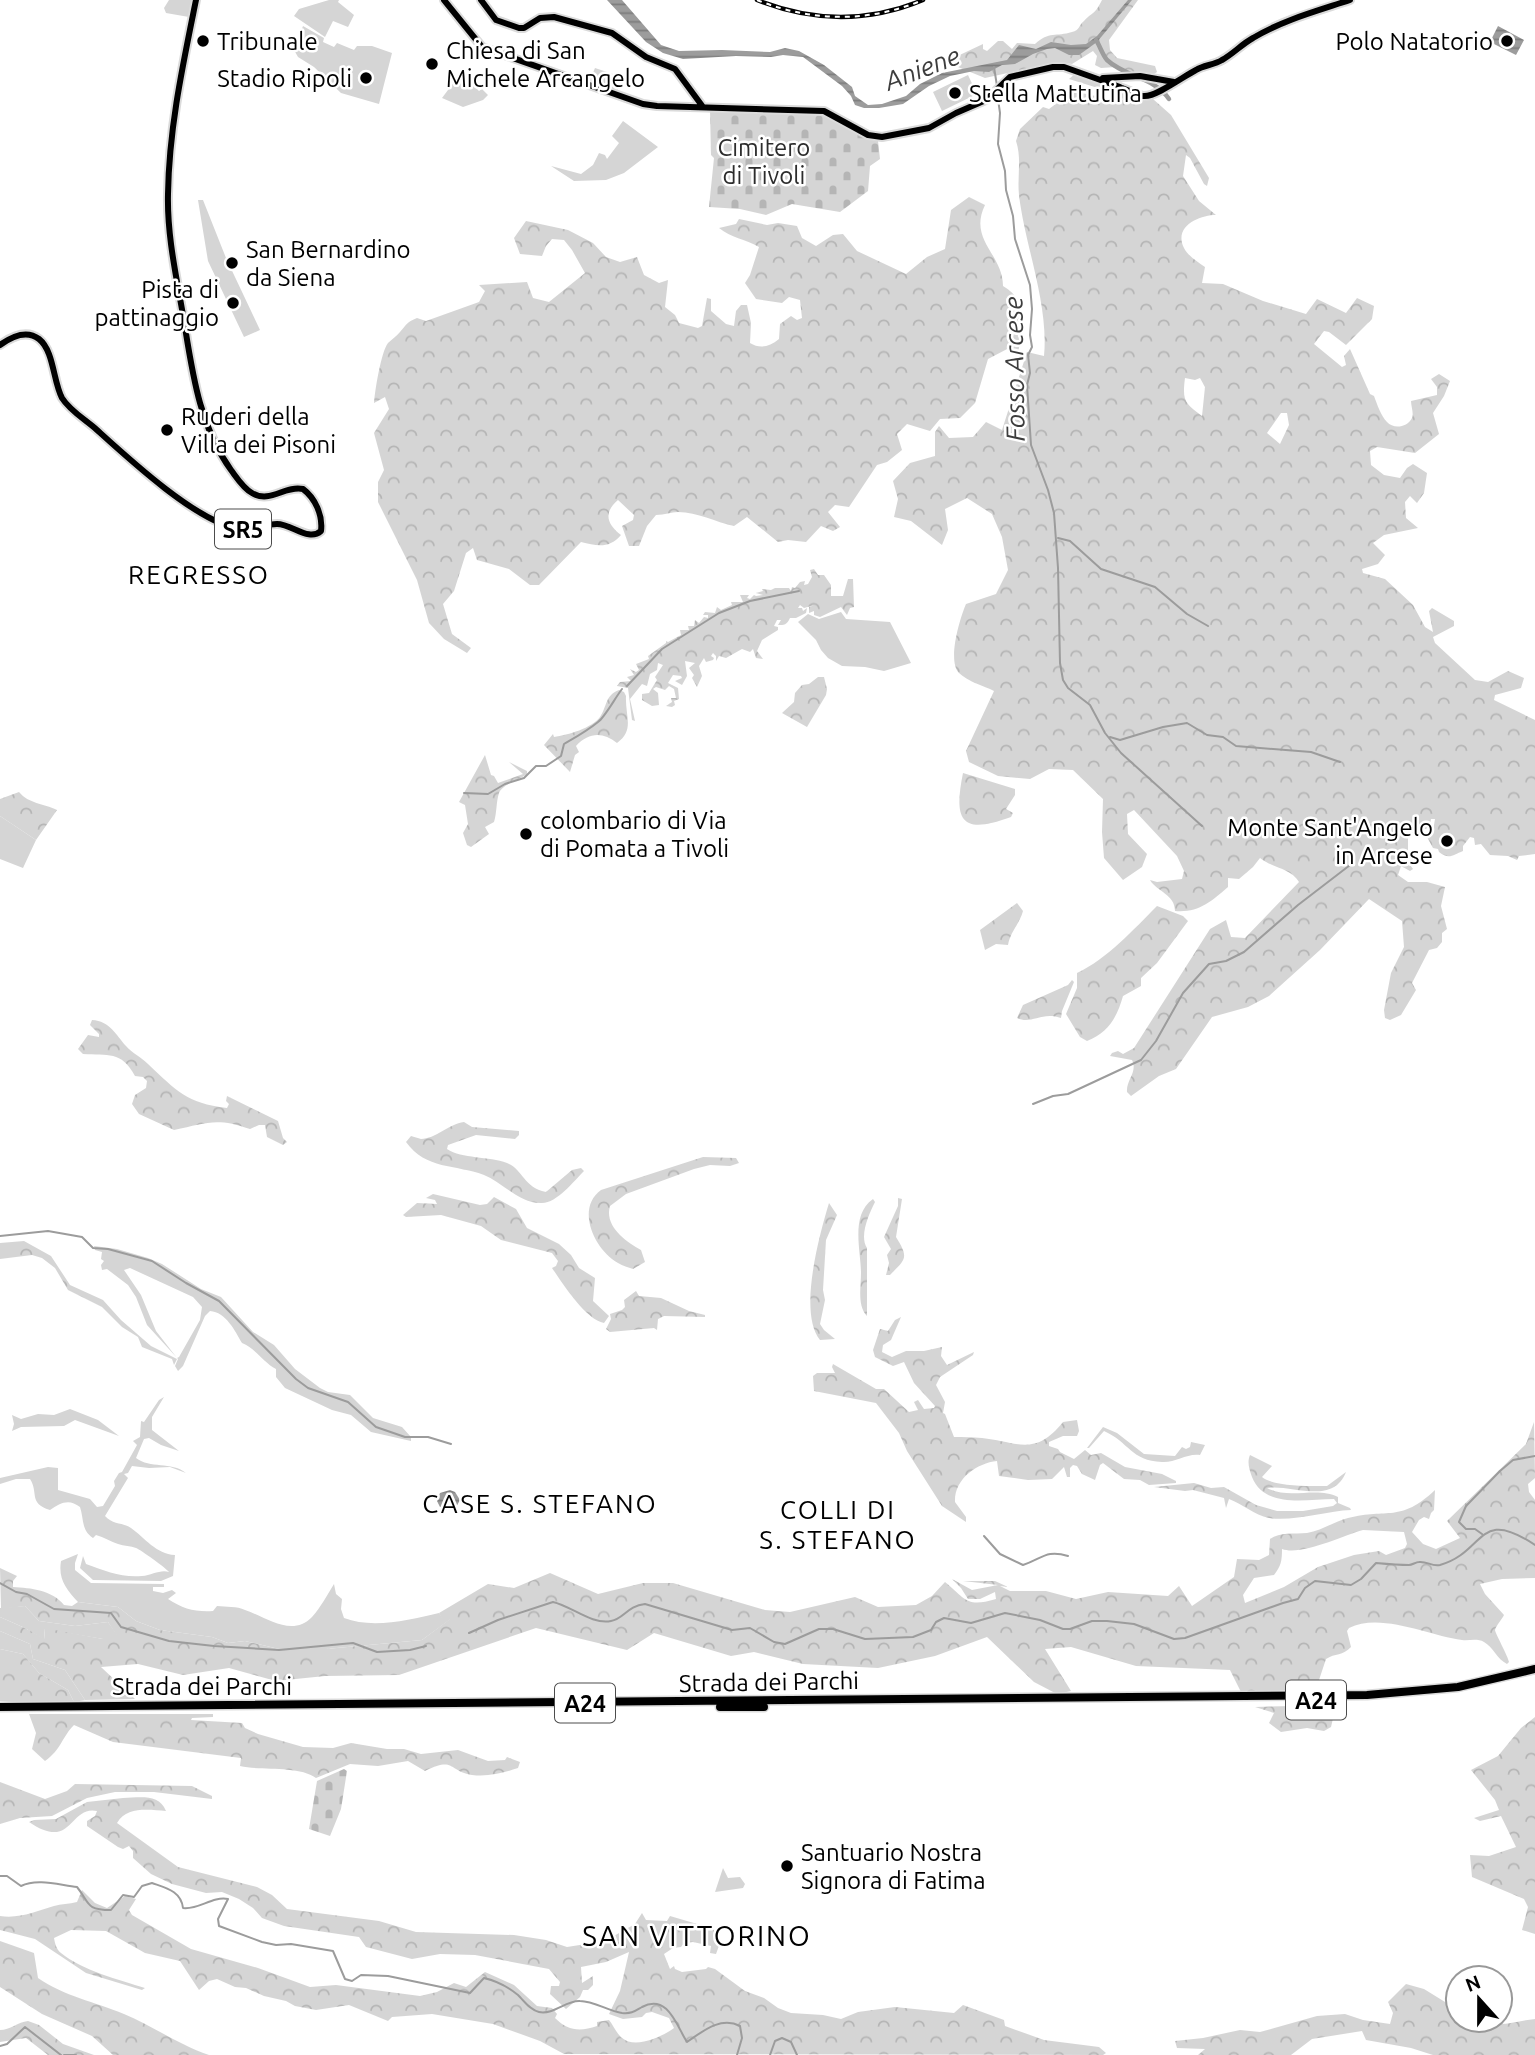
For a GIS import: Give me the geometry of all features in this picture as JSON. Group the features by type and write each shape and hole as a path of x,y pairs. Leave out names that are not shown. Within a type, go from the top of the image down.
{"highway":[{"name":"Strada dei Parchi","path":"0,1709 1095,1700 1381,1695 1467,1685 1535,1671"}],"main road":[{"path":"444,0 477,44 486,49 643,104 826,111 867,134 880,137 934,125 987,99 1015,75 1060,66 1118,84 1143,96 1155,95 1165,83"},
{"path":"481,0 496,20 519,29 542,18 555,17 612,33 645,56 675,69 703,107"},
{"path":"1118,84 1140,76 1165,83 1184,79 1197,69 1219,61 1266,31 1350,0"},
{"name":"SR5","path":"0,345 20,335 39,339 47,352 61,396 71,409 141,469 193,507 235,528 248,529 278,524 309,534 316,535 321,532 317,508 303,489 293,488 264,497 246,489 218,449 197,393 174,266 168,208 175,112 196,1"}],"green space":[{"path":"169,0 193,0 189,17 166,13 164,8"},
{"path":"329,0 339,0 338,2 354,15 348,27 333,21 325,37 294,16 299,9"},
{"path":"1102,0 1138,0 1109,40 1110,50 1117,58 1155,66 1157,72 1131,73 1116,67 1101,68 1095,65 1097,56 1093,51 1072,64 1058,62 985,78 948,63 949,60 983,44 983,49 987,51 998,41 1003,41 1012,49 1017,43 1035,44 1049,36 1075,31"},
{"path":"303,26 334,47 337,43 354,50 357,46 372,46 392,53 379,104 341,93 314,67 298,57 294,50"},
{"path":"595,68 622,77 617,92 589,82"},
{"path":"1076,73 1153,99 1171,115 1209,178 1207,186 1186,155 1183,176 1199,201 1216,215 1190,223 1182,234 1186,251 1205,267 1202,283 1223,284 1263,301 1306,314 1317,299 1346,313 1357,298 1374,306 1372,319 1346,345 1324,331 1314,344 1342,367 1346,365 1344,356 1350,349 1370,394 1374,396 1385,419 1393,426 1403,426 1410,421 1413,414 1411,401 1437,395 1437,387 1431,379 1439,374 1450,381 1433,413 1439,434 1415,453 1377,447 1370,451 1371,465 1384,475 1400,478 1413,464 1427,473 1424,493 1417,503 1410,496 1405,502 1406,518 1418,528 1384,535 1373,543 1385,555 1378,564 1362,569 1363,573 1385,579 1413,605 1425,627 1433,632 1429,611 1432,608 1454,621 1454,626 1433,637 1435,643 1475,680 1488,682 1508,671 1524,678 1521,688 1495,695 1494,700 1535,720 1535,854 1519,856 1517,860 1508,856 1490,855 1481,844 1475,845 1474,838 1470,837 1463,846 1463,851 1446,856 1433,848 1427,837 1433,831 1435,819 1431,819 1426,829 1418,828 1408,838 1408,854 1405,858 1413,869 1410,871 1401,866 1398,875 1408,882 1427,882 1445,887 1441,906 1447,929 1442,933 1442,942 1437,948 1429,950 1412,983 1416,990 1401,1015 1390,1020 1385,1018 1384,1010 1391,973 1404,947 1402,921 1369,899 1320,950 1269,996 1248,1007 1212,1017 1176,1069 1159,1076 1131,1096 1127,1092 1134,1068 1132,1060 1110,1056 1112,1053 1118,1051 1123,1054 1134,1048 1210,929 1226,920 1231,937 1245,938 1299,882 1296,877 1260,858 1239,879 1228,878 1228,887 1210,902 1191,910 1175,911 1169,897 1150,880 1157,882 1182,879 1184,871 1177,856 1134,810 1127,814 1128,834 1147,854 1142,867 1123,880 1104,858 1103,799 1073,770 1049,769 1030,779 998,776 969,762 966,751 994,691 959,673 954,650 966,604 996,594 1008,570 1002,537 992,514 967,498 945,509 948,530 942,545 911,521 894,517 898,499 893,481 910,463 935,456 935,432 939,426 949,438 973,437 986,422 1002,430 1027,352 1044,356 1043,316 1019,195 1019,154 1016,141 1020,129 1043,107 1049,109 1072,92 1120,102 1123,99 1114,93 1069,79","holes":["1185,378 1200,378 1205,387 1202,416 1186,401","1281,413 1287,413 1289,425 1280,444 1267,433"]},
{"path":"460,74 479,91 482,89 488,95 483,100 463,107 442,98"},
{"name":"Stella Mattutina","path":"968,75 977,94 942,111 933,92"},
{"name":"Cimitero di Tivoli","path":"710,110 827,114 878,141 880,159 870,166 868,191 840,212 792,204 766,215 740,209 709,207 714,158 711,155"},
{"path":"623,121 658,147 624,173 606,180 574,181 551,166 581,174 593,165 599,153 607,159 619,143 612,136"},
{"path":"969,197 985,205 981,217 983,238 998,265 1003,286 1012,292 1021,307 1023,325 1018,353 1011,347 988,359 975,403 960,418 940,419 930,431 907,424 897,434 902,450 887,462 877,465 849,507 835,505 828,512 840,527 833,531 821,526 806,542 778,542 747,517 734,526 685,512 675,512 656,515 647,526 639,546 629,546 622,526 633,520 634,515 618,500 610,509 609,518 621,535 607,544 581,542 539,585 530,585 509,569 477,560 473,548 466,553 454,591 443,604 452,634 471,648 467,653 444,639 429,623 417,580 378,502 378,482 384,470 374,433 389,409 385,397 374,403 381,363 388,343 409,322 417,318 426,321 479,302 485,291 479,285 527,282 533,298 549,302 585,273 564,240 552,239 542,256 520,254 514,238 526,221 568,230 593,243 606,257 620,262 637,257 644,275 659,283 668,280 665,307 675,315 679,323 698,328 702,326 707,298 711,299 711,311 726,324 734,326 736,311 741,305 747,305 751,323 750,343 761,346 779,339 780,324 791,316 797,320 802,318 800,300 789,297 782,303 756,299 745,283 759,247 719,228 736,224 739,219 767,225 778,223 797,226 802,238 816,246 833,235 843,234 857,251 906,274 927,257 945,249 951,210"},
{"path":"198,200 203,200 226,258 260,330 244,337 208,261"},
{"path":"814,569 818,575 824,575 831,585 831,596 843,596 848,579 853,579 854,607 850,608 847,615 841,607 820,617 814,615 814,611 809,613 809,607 815,605 804,608 800,605 798,608 803,611 807,608 806,613 790,618 784,625 778,625 781,620 777,620 774,626 778,627 778,630 762,640 757,651 763,659 756,658 753,649 750,652 742,649 726,658 719,656 716,661 713,653 713,660 706,662 704,658 699,666 702,676 697,687 689,668 695,663 685,661 687,676 682,685 675,681 682,678 681,676 673,675 668,683 678,688 679,699 674,701 675,705 672,707 666,706 672,702 671,698 676,698 674,689 669,686 665,690 656,687 653,689 658,693 659,705 652,706 642,700 642,694 649,693 657,680 655,677 663,665 658,663 657,670 650,674 647,686 642,684 630,699 635,721 632,720 628,688 617,686 620,682 631,681 627,677 634,675 630,669 636,672 639,670 636,664 649,659 648,656 666,641 681,635 680,630 689,630 688,626 694,626 695,620 699,623 704,617 708,618 708,615 703,615 705,612 715,613 717,607 721,610 732,605 731,602 743,602 740,595 749,595 747,598 750,599 754,595 763,595 756,593 763,591 762,589 789,588 791,591 792,587 795,588 800,582 805,581 804,585 808,584 812,577 810,570"},
{"path":"841,612 846,619 890,622 911,663 884,671 842,666 828,658 816,640 798,622 808,614 819,619"},
{"path":"818,677 824,677 826,695 807,727 782,713 794,702 795,693 802,685 809,684"},
{"path":"619,690 626,696 626,733 617,743 601,735 581,741 576,746 579,752 575,755 570,772 544,745 553,734 554,737 573,733 596,721 609,698"},
{"path":"485,755 491,775 498,783 523,774 509,762 527,771 527,774 501,790 494,822 485,827 489,834 471,847 467,845 463,833 468,824 465,805 459,802"},
{"path":"963,773 1015,789 1015,795 1006,809 1013,813 1011,817 981,825 965,820 959,803"},
{"path":"19,792 32,801 57,810 36,840 0,816 0,799"},
{"path":"0,816 36,840 23,868 0,859"},
{"path":"1017,903 1023,911 1008,945 996,944 985,950 980,930"},
{"path":"1157,906 1183,916 1188,921 1157,963 1141,978 1141,986 1123,996 1111,1023 1087,1041 1080,1037 1066,1014 1077,988 1077,973 1109,952"},
{"path":"1072,980 1074,982 1061,1018 1017,1018 1023,1005 1068,985"},
{"path":"92,1020 108,1026 128,1048 183,1094 201,1103 227,1108 227,1096 278,1121 283,1138 287,1142 283,1145 267,1137 265,1125 250,1129 212,1122 174,1130 139,1114 132,1104 135,1095 146,1088 147,1081 143,1077 135,1076 119,1058 83,1054 78,1049 88,1035 99,1037 90,1025"},
{"path":"464,1122 472,1127 519,1131 519,1135 515,1139 476,1135 448,1145 447,1149 507,1163 538,1190 546,1192 572,1170 581,1168 584,1171 565,1191 553,1199 542,1203 534,1202 484,1175 432,1162 414,1151 406,1142 411,1136 426,1138"},
{"path":"703,1157 736,1158 739,1163 694,1169 626,1194 610,1206 613,1227 629,1243 641,1250 645,1262 633,1269 620,1264 602,1249 591,1229 589,1218 593,1198 601,1190"},
{"path":"433,1194 480,1205 487,1204 494,1197 516,1209 527,1228 559,1244 571,1255 579,1268 595,1278 593,1301 609,1316 604,1323 590,1315 569,1292 552,1268 558,1261 552,1253 501,1240 481,1226 441,1215 403,1215 417,1203 437,1204 435,1200 426,1198"},
{"path":"898,1198 902,1199 896,1237 904,1258 890,1275 886,1275 889,1263 887,1255 891,1249 884,1237 898,1206"},
{"path":"873,1199 875,1202 864,1237 867,1248 867,1316 861,1301 858,1234 861,1214"},
{"path":"829,1203 837,1215 826,1240 823,1290 825,1300 820,1324 835,1339 820,1340 811,1312 812,1274"},
{"path":"24,1241 51,1256 70,1285 103,1300 151,1346 177,1359 174,1365 172,1359 142,1347 138,1337 122,1327 102,1307 68,1290 55,1268 42,1258 32,1255 0,1259 0,1243"},
{"path":"94,1246 117,1249 148,1258 201,1289 221,1297 253,1332 274,1345 295,1369 320,1388 350,1395 373,1418 402,1427 411,1437 411,1441 371,1432 351,1415 332,1410 285,1388 276,1377 276,1369 242,1343 229,1323 216,1312 210,1311 205,1316 183,1366 178,1371 175,1366 177,1358 200,1320 202,1307 193,1297 130,1268 124,1270 141,1295 156,1331 176,1357 147,1325 128,1285 107,1269 102,1270 102,1252 95,1250"},
{"path":"636,1291 639,1296 661,1298 705,1317 664,1316 658,1319 657,1330 654,1328 610,1332 606,1329 611,1319 610,1314 622,1310 625,1307 624,1300"},
{"path":"901,1317 891,1340 883,1345 882,1352 892,1357 906,1351 942,1347 941,1356 947,1365 974,1352 940,1377 936,1385 945,1402 943,1413 954,1437 982,1438 1025,1445 1044,1440 1063,1422 1077,1420 1077,1436 1063,1436 1049,1442 1049,1446 1074,1459 1085,1450 1091,1455 1101,1453 1125,1467 1162,1474 1176,1483 1149,1485 1140,1480 1124,1479 1103,1463 1095,1480 1082,1474 1077,1466 1073,1465 1070,1468 1070,1477 1067,1477 1064,1467 1052,1479 1028,1480 999,1476 997,1461 989,1462 968,1474 958,1486 955,1502 966,1517 966,1522 942,1506 907,1451 899,1433 876,1403 814,1391 813,1376 817,1373 835,1373 833,1364 876,1389 884,1389 909,1412 918,1410 914,1402 918,1400 924,1409 934,1408 914,1383 904,1362 893,1366 875,1357 873,1350 880,1329 888,1331 895,1320"},
{"path":"164,1397 152,1417 152,1430 179,1451 149,1438 144,1439 136,1458 174,1467 186,1473 170,1467 132,1466 128,1473 124,1474 128,1478 105,1516 131,1528 156,1549 175,1555 173,1576 161,1581 93,1580 80,1568 83,1556 86,1564 121,1575 142,1576 169,1572 136,1548 96,1535 93,1538 86,1531 80,1507 76,1504 65,1502 50,1510 36,1501 30,1479 16,1479 0,1484 0,1478 48,1467 58,1468 58,1490 90,1499 97,1507 103,1506 115,1486 114,1481 137,1445 133,1441 140,1437 141,1421 144,1422"},
{"path":"70,1409 98,1420 119,1436 75,1420 64,1426 21,1427 12,1431 12,1415 21,1419 38,1414 54,1415"},
{"path":"1534,1422 1535,1478 1528,1484 1529,1492 1535,1500 1535,1578 1502,1579 1480,1584 1485,1594 1504,1615 1495,1630 1509,1662 1504,1662 1481,1641 1449,1638 1405,1626 1362,1624 1347,1631 1351,1647 1326,1659 1317,1686 1319,1689 1241,1692 1230,1670 1136,1666 1071,1647 1045,1649 1071,1691 1057,1694 1034,1682 987,1637 935,1656 878,1668 803,1664 754,1652 731,1656 654,1633 627,1650 536,1628 399,1675 325,1676 276,1681 229,1668 183,1675 138,1664 101,1667 135,1699 85,1700 65,1670 33,1659 30,1644 0,1631 0,1617 45,1639 44,1628 103,1639 119,1639 108,1622 75,1626 39,1621 25,1606 1,1609 0,1568 17,1576 13,1587 47,1593 64,1605 72,1606 78,1602 118,1607 136,1621 160,1630 212,1637 228,1643 245,1641 279,1649 326,1649 422,1640 450,1619 442,1619 439,1613 488,1584 514,1588 550,1573 598,1594 643,1583 673,1583 765,1610 790,1612 855,1597 878,1607 916,1605 932,1596 945,1582 972,1602 996,1599 995,1592 980,1599 968,1599 952,1579 972,1590 998,1585 963,1581 995,1581 1008,1587 1000,1586 1010,1591 1046,1591 1076,1599 1108,1592 1168,1596 1179,1586 1192,1606 1234,1577 1237,1559 1259,1560 1269,1555 1270,1539 1274,1537 1312,1532 1362,1515 1403,1511 1435,1490 1434,1510 1429,1519 1424,1517 1419,1520 1412,1532 1423,1544 1436,1549 1460,1538 1447,1521 1526,1444","holes":["1363,1530 1404,1532 1407,1544 1405,1548 1386,1555 1379,1551 1354,1555 1318,1567 1284,1587 1245,1603 1243,1595 1254,1578 1274,1575 1281,1563 1282,1549 1310,1548"]},
{"path":"1103,1427 1117,1433 1144,1454 1175,1456 1182,1447 1190,1447 1191,1442 1205,1445 1200,1455 1167,1462 1152,1461 1137,1455 1104,1431 1087,1448"},
{"path":"1250,1455 1272,1466 1262,1477 1284,1484 1327,1486 1346,1472 1340,1482 1322,1491 1267,1488 1284,1493 1330,1494 1338,1497 1338,1503 1351,1510 1288,1519 1269,1518 1229,1499 1226,1508 1224,1498 1193,1490 1154,1487 1194,1483 1211,1488 1224,1487 1256,1505 1277,1511 1303,1511 1337,1503 1334,1499 1287,1500 1266,1494 1252,1477"},
{"path":"78,1554 75,1570 91,1583 164,1584 164,1587 153,1587 153,1591 163,1593 172,1590 176,1593 168,1599 184,1607 213,1611 217,1606 235,1607 288,1626 304,1623 312,1617 334,1584 336,1594 342,1599 344,1618 379,1623 439,1613 443,1619 452,1618 422,1640 326,1649 279,1649 245,1641 228,1643 212,1637 160,1630 136,1621 118,1607 78,1602 64,1583 60,1567 61,1561"},
{"path":"25,1606 39,1621 75,1626 108,1622 120,1639 103,1639 44,1629 45,1640 0,1617 0,1608"},
{"path":"0,1631 30,1644 33,1659 65,1670 85,1700 74,1702 68,1690 39,1673 23,1654 0,1649"},
{"path":"0,1649 23,1654 39,1673 68,1690 74,1702 0,1701"},
{"path":"1334,1705 1331,1727 1324,1731 1307,1728 1281,1732 1269,1723 1274,1713 1255,1707"},
{"path":"29,1714 213,1714 213,1717 191,1720 242,1723 245,1728 258,1734 303,1747 333,1748 351,1743 404,1749 421,1754 458,1750 488,1761 505,1760 507,1757 520,1762 518,1768 484,1775 464,1773 447,1765 425,1771 408,1761 378,1766 350,1764 316,1778 300,1771 240,1766 241,1758 113,1742 74,1725 55,1752 45,1761 32,1749 36,1733"},
{"path":"1535,1717 1535,1934 1522,1930 1528,1907 1524,1899 1472,1877 1470,1855 1489,1856 1516,1847 1501,1816 1480,1821 1474,1818 1499,1810 1495,1800 1471,1770 1498,1756 1521,1728"},
{"path":"344,1769 347,1771 341,1809 330,1836 309,1829 317,1781"},
{"path":"0,1782 45,1799 67,1791 75,1784 192,1786 212,1796 212,1799 154,1792 115,1792 87,1798 52,1816 20,1818 0,1824"},
{"path":"123,1798 154,1799 163,1805 166,1811 132,1811 117,1823 178,1867 257,1887 272,1895 287,1909 379,1921 416,1932 514,1935 546,1940 567,1947 605,1941 635,1924 642,1913 646,1920 667,1921 670,1916 714,1929 720,1943 716,1954 710,1953 711,1946 693,1942 673,1948 664,1954 670,1969 674,1966 682,1972 708,1967 715,1969 745,1991 791,2013 841,2019 858,2012 895,2007 954,2013 963,2005 1004,2020 1005,2026 1044,2040 1099,2047 1106,2053 564,2054 540,2041 493,2024 432,2014 392,2017 388,2021 349,2005 316,2010 295,2006 217,1979 209,1981 199,1990 180,1961 145,1953 106,1931 71,1930 54,1938 58,1950 79,1965 145,1988 142,1990 86,1973 35,1939 0,1930 0,1916 21,1915 77,1902 82,1890 95,1903 107,1908 125,1896 136,1899 129,1910 132,1915 191,1949 258,1968 310,1987 336,1985 420,1996 437,1992 454,1983 466,1987 485,1972 514,1985 537,2006 552,2008 557,2014 555,2018 570,2028 585,2029 597,2026 597,2022 609,2020 622,2038 641,2042 656,2038 674,2028 669,2018 652,2012 642,2017 623,2019 609,2014 620,1991 629,1952 606,1962 581,1967 582,1983 593,1976 593,1985 588,1990 583,1990 580,1997 566,2009 550,1994 551,1986 559,1986 560,1982 549,1969 475,1955 440,1954 412,1959 366,1947 359,1937 284,1926 262,1918 253,1908 222,1892 206,1893 172,1884 151,1874 133,1858 133,1851 129,1846 123,1849 118,1847 87,1826 87,1821 95,1816 97,1811 81,1814 69,1826 54,1832 43,1830 29,1822 56,1819 87,1802"},
{"path":"723,1868 728,1878 740,1877 745,1884 743,1888 715,1892"},
{"path":"0,1941 34,1953 38,1978 48,1984 124,2014 209,2055 113,2055 92,2036 42,2014 0,1987"},
{"path":"1406,1984 1424,1989 1444,2001 1444,2034 1514,2034 1514,2022 1535,2019 1535,2055 1433,2055 1366,2040 1362,2031 1312,2039 1291,2055 1198,2055 1205,2049 1177,2048 1175,2041 1240,2030 1260,2032 1317,2016 1345,2014 1390,2024 1393,2013 1388,2002"},
{"path":"28,2021 39,2025 63,2044 94,2055 48,2055 26,2038 0,2042 0,2030"}],"shaded area":[{"name":"Aniene","path":"607,0 622,0 661,45 679,51 770,52 785,48 799,51 824,65 852,87 855,96 868,105 882,104 906,96 920,84 942,73 1007,60 1019,45 1036,49 1051,42 1086,44 1097,36 1128,0 1132,0 1097,42 1079,55 1069,55 1055,48 1047,49 1015,64 1002,65 989,72 974,71 950,76 929,86 903,104 864,108 855,105 842,86 803,57 783,55 683,59 663,53 646,42"},
{"name":"Polo Natatorio","path":"1498,26 1524,40 1516,55 1490,42"},
{"path":"450,1490 455,1492 460,1500 454,1511 440,1507 437,1501 440,1493"}],"waterway":[{"path":"1096,40 1107,60 1114,66 1148,81 1169,99"},
{"name":"Fosso Arcese","path":"994,67 997,86"},
{"name":"Fosso Arcese","path":"997,92 1000,113 998,144 1005,171 1015,239 1030,285 1032,347 1028,355 1030,373 1027,385 1031,445 1054,513 1063,680 1068,688 1090,705 1105,733 1121,753 1202,826"},
{"path":"1058,538 1070,541 1101,569 1155,587 1187,614 1208,626"},
{"path":"627,686 662,649 719,613 750,601 799,591"},
{"path":"464,793 488,794 505,784 524,778 536,766 546,766 561,756 564,744 601,720 622,689"},
{"path":"1110,737 1120,740 1187,723 1207,735 1223,737 1236,746 1311,752 1340,762"},
{"path":"1033,1104 1053,1096 1068,1094 1141,1060 1156,1041 1183,993 1209,964 1226,961 1244,952 1298,905 1354,862"},
{"path":"0,1236 48,1231 82,1237 93,1248 108,1249 152,1261 219,1301 308,1388 348,1402 376,1427 405,1437 428,1437 451,1444"},
{"path":"1482,1534 1475,1529 1466,1529 1459,1522 1466,1506 1513,1460 1535,1456"},
{"path":"469,1633 498,1620 553,1602 589,1618 604,1621 615,1620 634,1607 645,1604 732,1630 750,1628 774,1642 785,1644 819,1629 833,1629 865,1639 913,1637 931,1630 936,1622 944,1618 971,1623 1005,1613 1040,1620 1063,1629 1092,1621 1134,1624 1174,1639 1185,1638 1298,1599 1305,1588 1315,1581 1351,1585 1361,1579 1376,1563 1409,1565 1422,1562 1440,1565 1455,1559 1492,1531 1502,1530 1516,1534 1535,1545"},
{"path":"984,1536 1000,1554 1023,1565 1049,1554 1068,1556"},
{"path":"0,1583 54,1609 111,1613 121,1627 169,1641 279,1650 353,1643 377,1652 426,1646"},
{"path":"0,1876 7,1876 21,1886 41,1882 77,1887 92,1907 103,1910 111,1910 123,1895 134,1897 142,1886 152,1883 176,1894 183,1908 195,1907 216,1899 228,1899 218,1919 219,1926 262,1942 333,1951 345,1979 352,1981 361,1975 388,1976 470,1993 484,1978 506,1986 539,2012 550,2011 575,2001 625,2013 659,2004 670,2014 687,2042 719,2024 733,2023 740,2026 742,2038 737,2055"},
{"path":"0,2046 7,2044 25,2027 61,2055"},
{"path":"770,2055 775,2041 782,2038 791,2042 797,2055"},
{"path":"64,2055 76,2055"}],"railway":[{"path":"757,0 798,13 840,17 882,13 923,0"}],"place":[{"name":"Tribunale","path":"203,41"},
{"name":"Polo Natatorio","path":"1507,41"},
{"name":"Chiesa di San Michele Arcangelo","path":"432,64"},
{"name":"Stadio Ripoli","path":"366,78"},
{"name":"Stella Mattutina","path":"955,93"},
{"name":"San Bernardino da Siena","path":"232,263"},
{"name":"Pista di pattinaggio","path":"233,303"},
{"name":"Ruderi della Villa dei Pisoni","path":"167,430"},
{"name":"colombario di Via di Pomata a Tivoli","path":"526,834"},
{"name":"Monte Sant'Angelo in Arcese","path":"1447,841"},
{"name":"Santuario Nostra Signora di Fatima","path":"787,1866"}],"district":[{"name":"REGRESSO","path":"199,574"},
{"name":"CASE S. STEFANO","path":"540,1503"},
{"name":"COLLI DI S. STEFANO","path":"838,1524"},
{"name":"SAN VITTORINO","path":"697,1935"}]}
